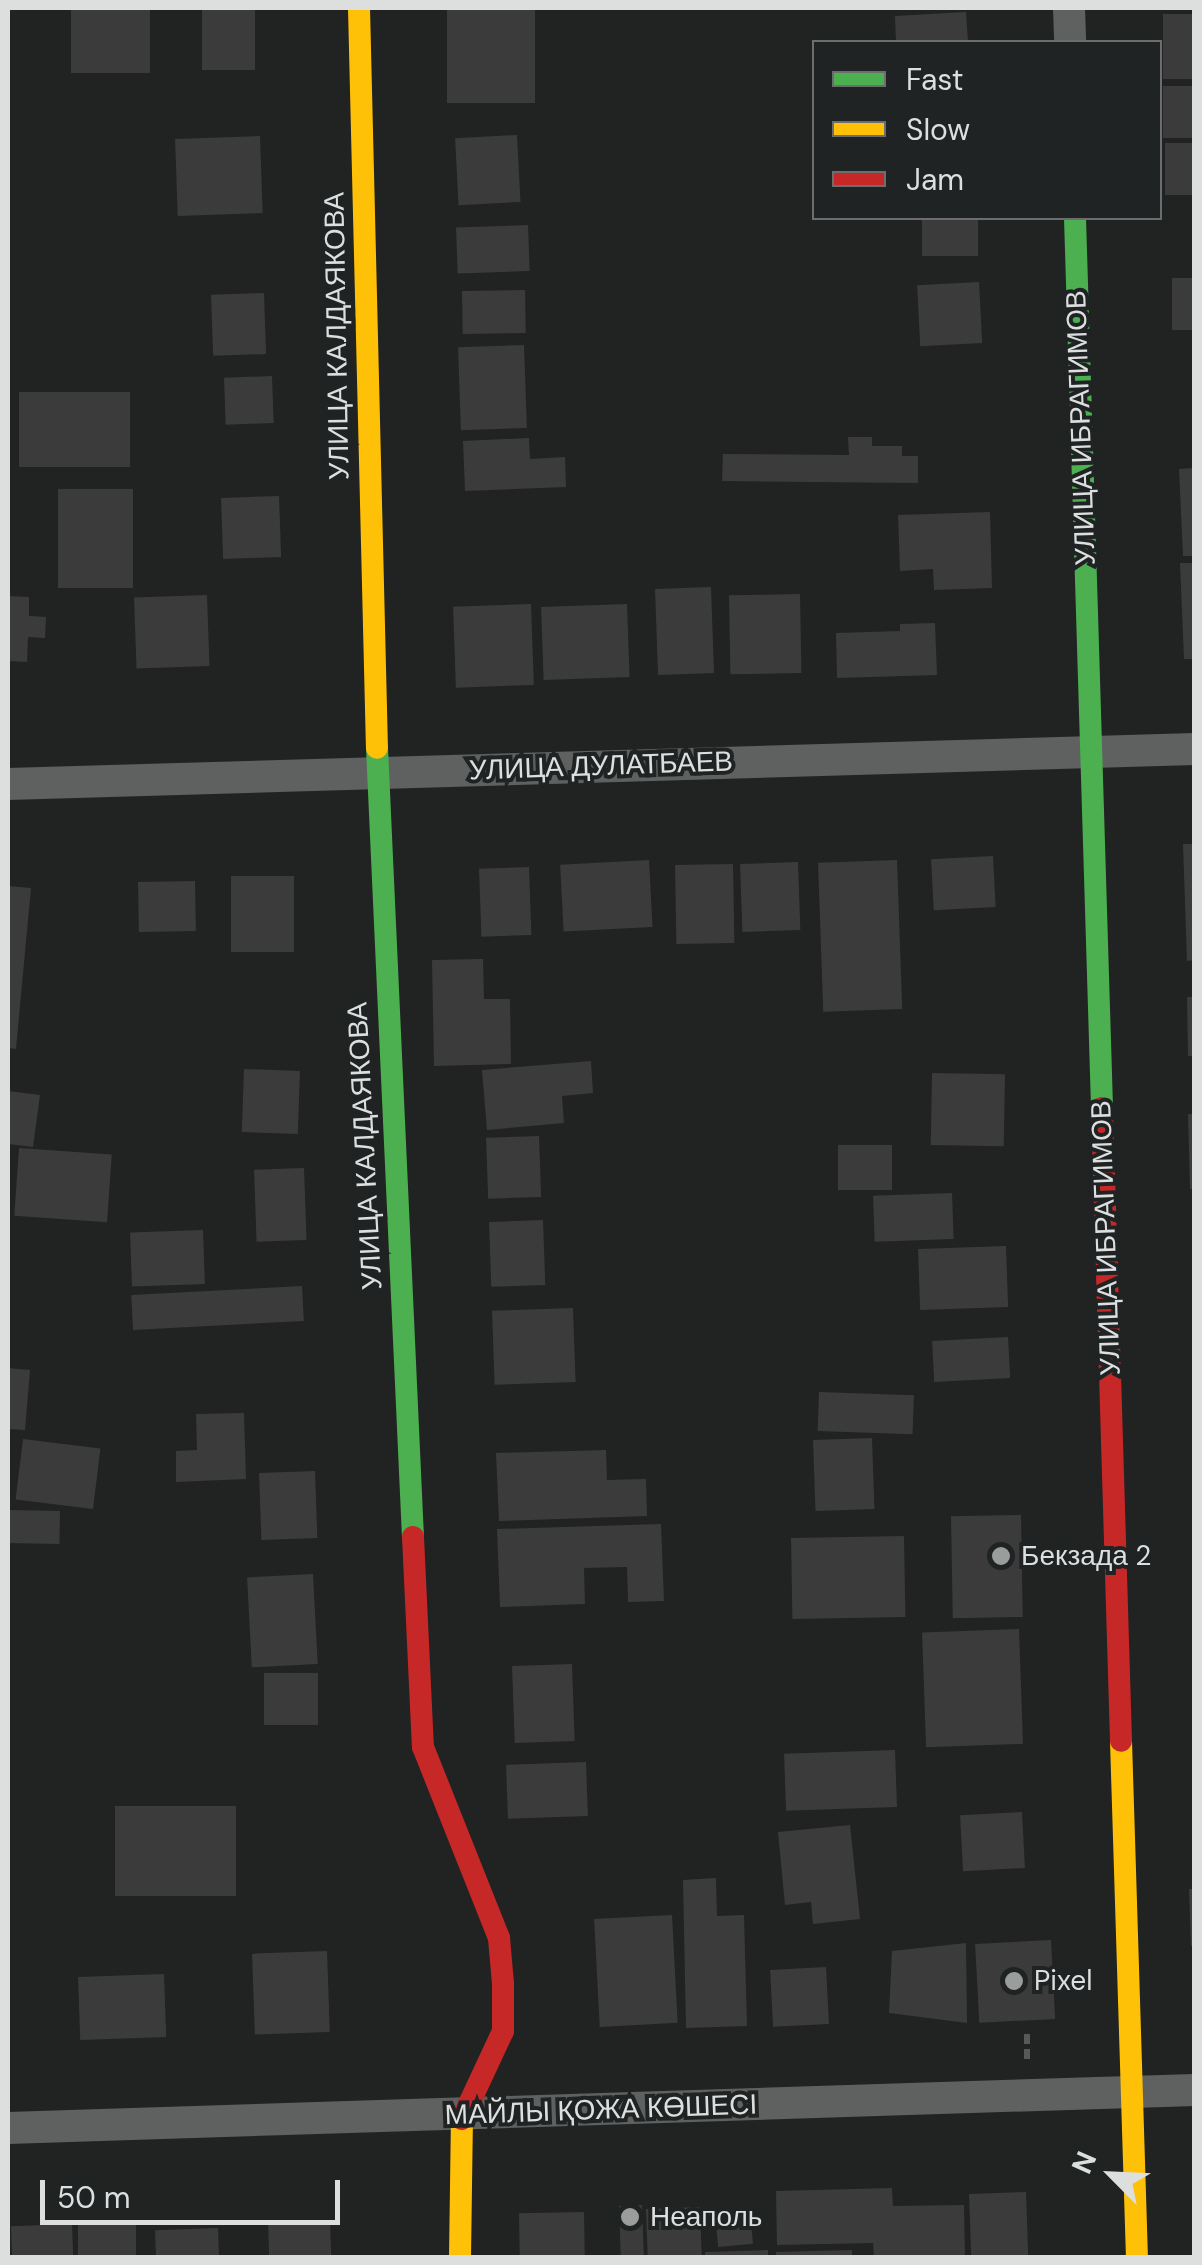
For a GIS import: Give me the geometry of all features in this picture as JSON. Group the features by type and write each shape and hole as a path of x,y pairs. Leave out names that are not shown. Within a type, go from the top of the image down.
{"street":[{"name":"УЛИЦА КАЛДАЯКОВА","path":"359,8 378,773 423,1747 499,1938 503,1984 503,2030 462,2115 460,2258"},
{"path":"1069,8 1070,40"},
{"name":"УЛИЦА ИБРАГИМОВ","path":"1075,220 1135,2092 1137,2258"},
{"name":"УЛИЦА ДУЛАТБАЕВ","path":"8,784 1194,749"},
{"name":"МАЙЛЫ ҚОЖА КӨШЕСІ","path":"8,2128 1194,2090"}],"building":[{"path":"71,8 150,8 150,73 71,73"},
{"path":"202,8 255,8 255,70 202,70"},
{"path":"447,8 535,8 535,103 447,103"},
{"path":"966,12 968,40 896,40 895,16"},
{"path":"1163,14 1194,14 1194,79 1163,79"},
{"path":"1163,86 1194,86 1194,138 1163,138"},
{"path":"517,135 521,202 459,205 455,138"},
{"path":"260,136 263,213 178,216 175,139"},
{"path":"1165,143 1194,143 1194,195 1165,195"},
{"path":"922,220 978,220 978,256 922,256"},
{"path":"528,225 530,271 458,273 456,228"},
{"path":"1172,278 1194,278 1194,330 1172,330"},
{"path":"979,282 982,343 920,346 917,285"},
{"path":"525,290 526,333 463,334 462,291"},
{"path":"264,293 266,354 213,356 211,295"},
{"path":"524,345 527,428 461,430 458,347"},
{"path":"272,376 274,423 226,425 224,378"},
{"path":"19,392 130,392 130,467 19,467"},
{"path":"848,437 872,437 872,446 902,446 902,456 918,456 918,483 722,481 723,454 849,455"},
{"path":"529,438 530,459 565,457 566,487 465,491 463,441"},
{"path":"1194,468 1194,556 1183,556 1179,469"},
{"path":"58,489 133,489 133,588 58,588"},
{"path":"279,496 281,557 223,559 221,498"},
{"path":"990,512 992,588 934,590 933,569 900,571 898,515"},
{"path":"1180,563 1194,563 1194,659 1184,659"},
{"path":"711,587 714,673 658,675 655,589"},
{"path":"800,594 801,673 730,674 729,595"},
{"path":"207,595 209,666 137,669 134,598"},
{"path":"8,596 29,597 29,616 46,617 45,638 28,637 27,662 8,661"},
{"path":"531,604 534,685 456,688 453,607"},
{"path":"627,604 630,677 544,680 541,607"},
{"path":"935,623 937,675 837,678 836,633 900,631 900,624"},
{"path":"1183,844 1194,844 1194,960 1187,961"},
{"path":"993,856 996,907 934,910 931,859"},
{"path":"649,860 653,927 564,932 560,865"},
{"path":"897,860 902,1009 823,1012 818,863"},
{"path":"798,862 800,930 742,932 740,864"},
{"path":"733,864 734,943 676,944 675,865"},
{"path":"529,867 531,935 481,937 479,869"},
{"path":"231,876 294,876 294,952 231,952"},
{"path":"195,881 196,931 139,932 138,882"},
{"path":"8,886 31,888 16,1049 8,1048"},
{"path":"483,959 484,999 510,999 511,1064 434,1066 432,960"},
{"path":"1187,997 1194,997 1194,1056 1188,1056"},
{"path":"591,1061 593,1093 562,1096 564,1123 487,1130 482,1070"},
{"path":"244,1069 300,1071 298,1134 242,1132"},
{"path":"932,1073 1005,1074 1004,1146 931,1145"},
{"path":"8,1091 40,1095 33,1147 8,1144"},
{"path":"1188,1114 1194,1114 1194,1189 1190,1189"},
{"path":"539,1136 541,1197 488,1199 486,1138"},
{"path":"838,1145 892,1145 892,1190 838,1190"},
{"path":"19,1148 112,1154 107,1222 14,1216"},
{"path":"304,1168 307,1240 257,1242 254,1170"},
{"path":"952,1193 954,1239 875,1242 873,1196"},
{"path":"543,1220 545,1285 491,1287 489,1222"},
{"path":"203,1230 205,1284 132,1287 130,1233"},
{"path":"1006,1246 1008,1307 920,1310 918,1249"},
{"path":"302,1286 304,1321 133,1330 131,1295"},
{"path":"573,1308 576,1382 495,1385 492,1311"},
{"path":"1008,1337 1010,1378 934,1382 932,1341"},
{"path":"8,1368 30,1370 25,1430 8,1429"},
{"path":"819,1392 914,1395 913,1434 818,1431"},
{"path":"244,1413 246,1479 176,1482 176,1451 197,1450 196,1414"},
{"path":"872,1438 874,1509 816,1511 813,1440"},
{"path":"23,1439 100,1449 93,1509 16,1500"},
{"path":"606,1450 607,1480 646,1479 647,1516 499,1521 496,1453"},
{"path":"315,1471 317,1538 261,1540 259,1473"},
{"path":"8,1510 60,1511 59,1544 8,1543"},
{"path":"1021,1515 1023,1617 953,1618 951,1516"},
{"path":"661,1524 664,1601 628,1602 627,1567 584,1568 585,1604 500,1607 497,1529"},
{"path":"904,1536 905,1617 792,1619 791,1538"},
{"path":"313,1574 318,1664 252,1667 247,1577"},
{"path":"1019,1629 1023,1744 926,1747 922,1632"},
{"path":"572,1664 575,1741 515,1743 512,1666"},
{"path":"264,1673 318,1673 318,1725 264,1725"},
{"path":"895,1750 897,1807 786,1811 784,1754"},
{"path":"586,1762 588,1816 508,1819 506,1765"},
{"path":"115,1806 236,1806 236,1896 115,1896"},
{"path":"1022,1812 1025,1868 963,1871 960,1815"},
{"path":"850,1825 860,1919 813,1924 811,1902 785,1905 778,1832"},
{"path":"716,1878 717,1916 744,1915 747,2026 686,2028 683,1880"},
{"path":"1189,1889 1194,1889 1194,1946 1191,1946"},
{"path":"672,1915 678,2023 600,2027 594,1919"},
{"name":"Pixel","path":"1051,1940 1055,2019 979,2023 975,1944"},
{"path":"966,1943 967,2023 889,2013 892,1951"},
{"path":"327,1951 330,2032 255,2035 252,1954"},
{"path":"826,1967 829,2024 773,2027 770,1970"},
{"path":"164,1974 166,2037 80,2040 78,1977"},
{"path":"892,2188 893,2206 964,2205 965,2258 874,2258 873,2243 777,2245 776,2191"},
{"path":"1026,2192 1028,2258 971,2258 969,2194"},
{"path":"642,2205 644,2258 621,2258 619,2206"},
{"path":"700,2207 702,2258 648,2258 646,2209"},
{"path":"750,2210 753,2244 718,2247 715,2213"},
{"path":"584,2212 585,2258 520,2258 519,2213"},
{"path":"330,2221 331,2258 269,2258 268,2223"},
{"path":"72,2224 73,2258 12,2258 11,2226"},
{"path":"78,2224 136,2224 136,2258 78,2258"},
{"path":"218,2228 219,2258 156,2258 155,2230"},
{"path":"768,2250 768,2258 705,2258 705,2252"},
{"path":"852,2250 852,2258 776,2258 776,2252"}],"traffic: fast":[{"path":"1075,220 1102,1108"},
{"path":"377,748 413,1537"}],"traffic: slow":[{"path":"359,8 377,748"},
{"path":"1121,1741 1137,2258"},
{"path":"460,2258 462,2119"}],"traffic: jam":[{"path":"1102,1108 1121,1741"},
{"path":"413,1537 423,1747 499,1938 503,1984 503,2031 462,2119"}],"place":[{"name":"Бекзада 2","path":"1001,1556"},
{"name":"Pixel","path":"1014,1981"},
{"name":"Неаполь","path":"630,2217"}]}
